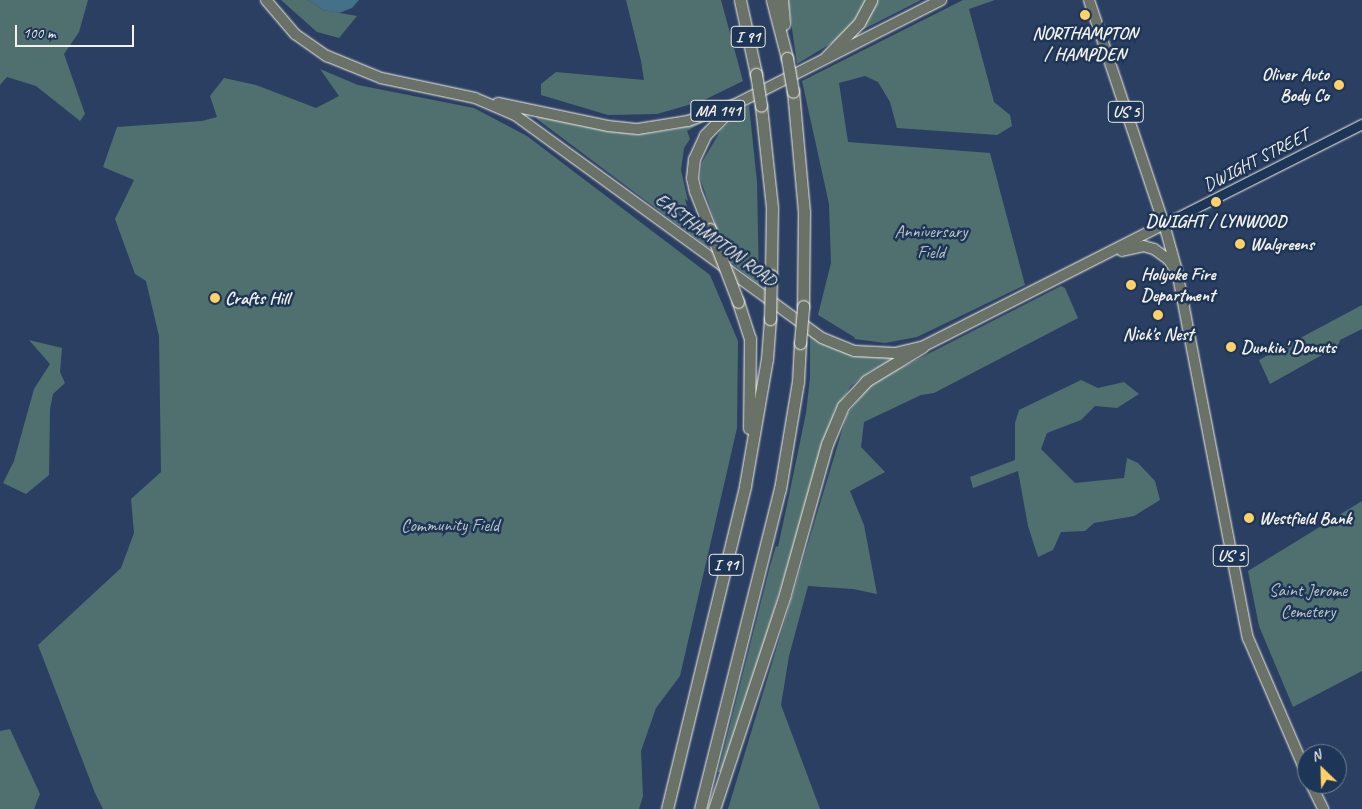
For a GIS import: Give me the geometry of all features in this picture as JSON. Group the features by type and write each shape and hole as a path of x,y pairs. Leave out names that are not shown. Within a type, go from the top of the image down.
{"highway":[{"name":"I 91","path":"666,809 745,486 767,359 770,319 772,208 761,106 740,0"},
{"name":"I 91","path":"700,809 780,489 798,382 803,306 804,211 787,58 772,0"},
{"path":"782,0 787,58"},
{"path":"826,57 859,23 871,0"},
{"path":"736,104 705,136 694,159 692,178 694,191 738,302 750,338 751,359 745,486"},
{"path":"714,809 785,594 827,444 843,406 866,381 922,347"}],"main road":[{"name":"EASTHAMPTON ROAD","path":"266,0 295,34 334,59 381,78 475,98 515,115 822,338 855,351 874,354 895,353 922,347 1107,255 1164,224"},
{"name":"MA 141","path":"475,98 608,126 638,129 688,121 736,104 942,0"},
{"name":"US 5","path":"1089,0 1164,224 1177,271 1245,627 1256,658 1297,752"},
{"name":"DWIGHT STREET","path":"1164,224 1362,124"},
{"path":"1107,255 1135,248 1154,249 1168,259 1177,271"},
{"path":"1316,794 1323,809"}],"green space":[{"path":"0,0 88,0 79,32 64,54 85,114 80,121 36,86 7,77 0,85"},
{"path":"281,0 308,0 323,10 357,16 339,38 317,32"},
{"path":"626,0 721,0 743,81 702,101 657,114 608,115 541,95 541,84 556,72 644,80"},
{"path":"788,0 867,0 853,23 838,39 797,64"},
{"path":"876,0 921,0 858,32"},
{"name":"Anniversary Field","path":"963,0 995,0 969,9 994,102 1010,115 1012,126 997,135 897,128 890,102 878,82 865,76 839,83 848,142 990,153 1025,285 917,337 885,343 855,339 818,315 831,263 829,204 802,81"},
{"name":"Community Field","path":"320,69 358,85 474,108 527,136 710,275 738,341 737,428 680,676 656,708 641,751 643,796 639,809 103,809 95,793 38,645 121,568 134,533 131,499 161,472 159,336 146,281 135,274 115,219 134,180 103,167 117,127 202,121 217,117 210,96 224,78 256,85 316,108 339,96"},
{"path":"749,105 757,182 759,285 728,260 700,178 702,162 721,130"},
{"path":"535,114 622,132 649,133 676,129 706,120 687,131 690,139 684,148 681,170 688,201 685,199 687,207 709,248 537,119"},
{"path":"1061,286 1065,288 1078,318 934,393 921,395 864,422 861,447 885,472 850,491 864,525 877,594 853,589 808,586 789,656 781,705 820,809 728,809 847,414 873,382"},
{"path":"1362,305 1362,329 1340,340 1338,346 1270,384 1259,360"},
{"path":"810,335 827,346 846,353 870,357 902,354 869,372 851,386 835,410 755,673 721,772 718,772 770,566 776,546 778,547 787,505 806,413 810,378"},
{"path":"29,340 62,348 60,372 65,383 53,394 50,409 49,475 26,494 3,483 14,461 34,389 50,364"},
{"path":"1081,380 1098,388 1124,382 1139,394 1117,408 1095,406 1081,420 1047,433 1041,449 1075,483 1124,478 1127,458 1138,463 1155,481 1160,500 1134,516 1094,523 1085,531 1061,532 1053,550 1038,557 1028,526 1018,471 973,488 970,477 1015,460 1015,423 1019,410"},
{"name":"Saint Jerome Cemetery","path":"1362,501 1362,671 1293,707 1259,626 1248,571"},
{"path":"10,729 40,794 34,809 0,809 0,731"}],"water":[{"path":"308,0 359,0 352,8 339,13 323,10"}],"place":[{"name":"NORTHAMPTON / HAMPDEN","path":"1085,15"},
{"name":"Oliver Auto Body Co","path":"1339,85"},
{"name":"DWIGHT / LYNWOOD","path":"1216,202"},
{"name":"Walgreens","path":"1240,244"},
{"name":"Holyoke Fire Department","path":"1131,285"},
{"name":"Crafts Hill","path":"215,298"},
{"name":"Nick's Nest","path":"1158,315"},
{"name":"Dunkin' Donuts","path":"1231,347"},
{"name":"Westfield Bank","path":"1249,518"}]}
